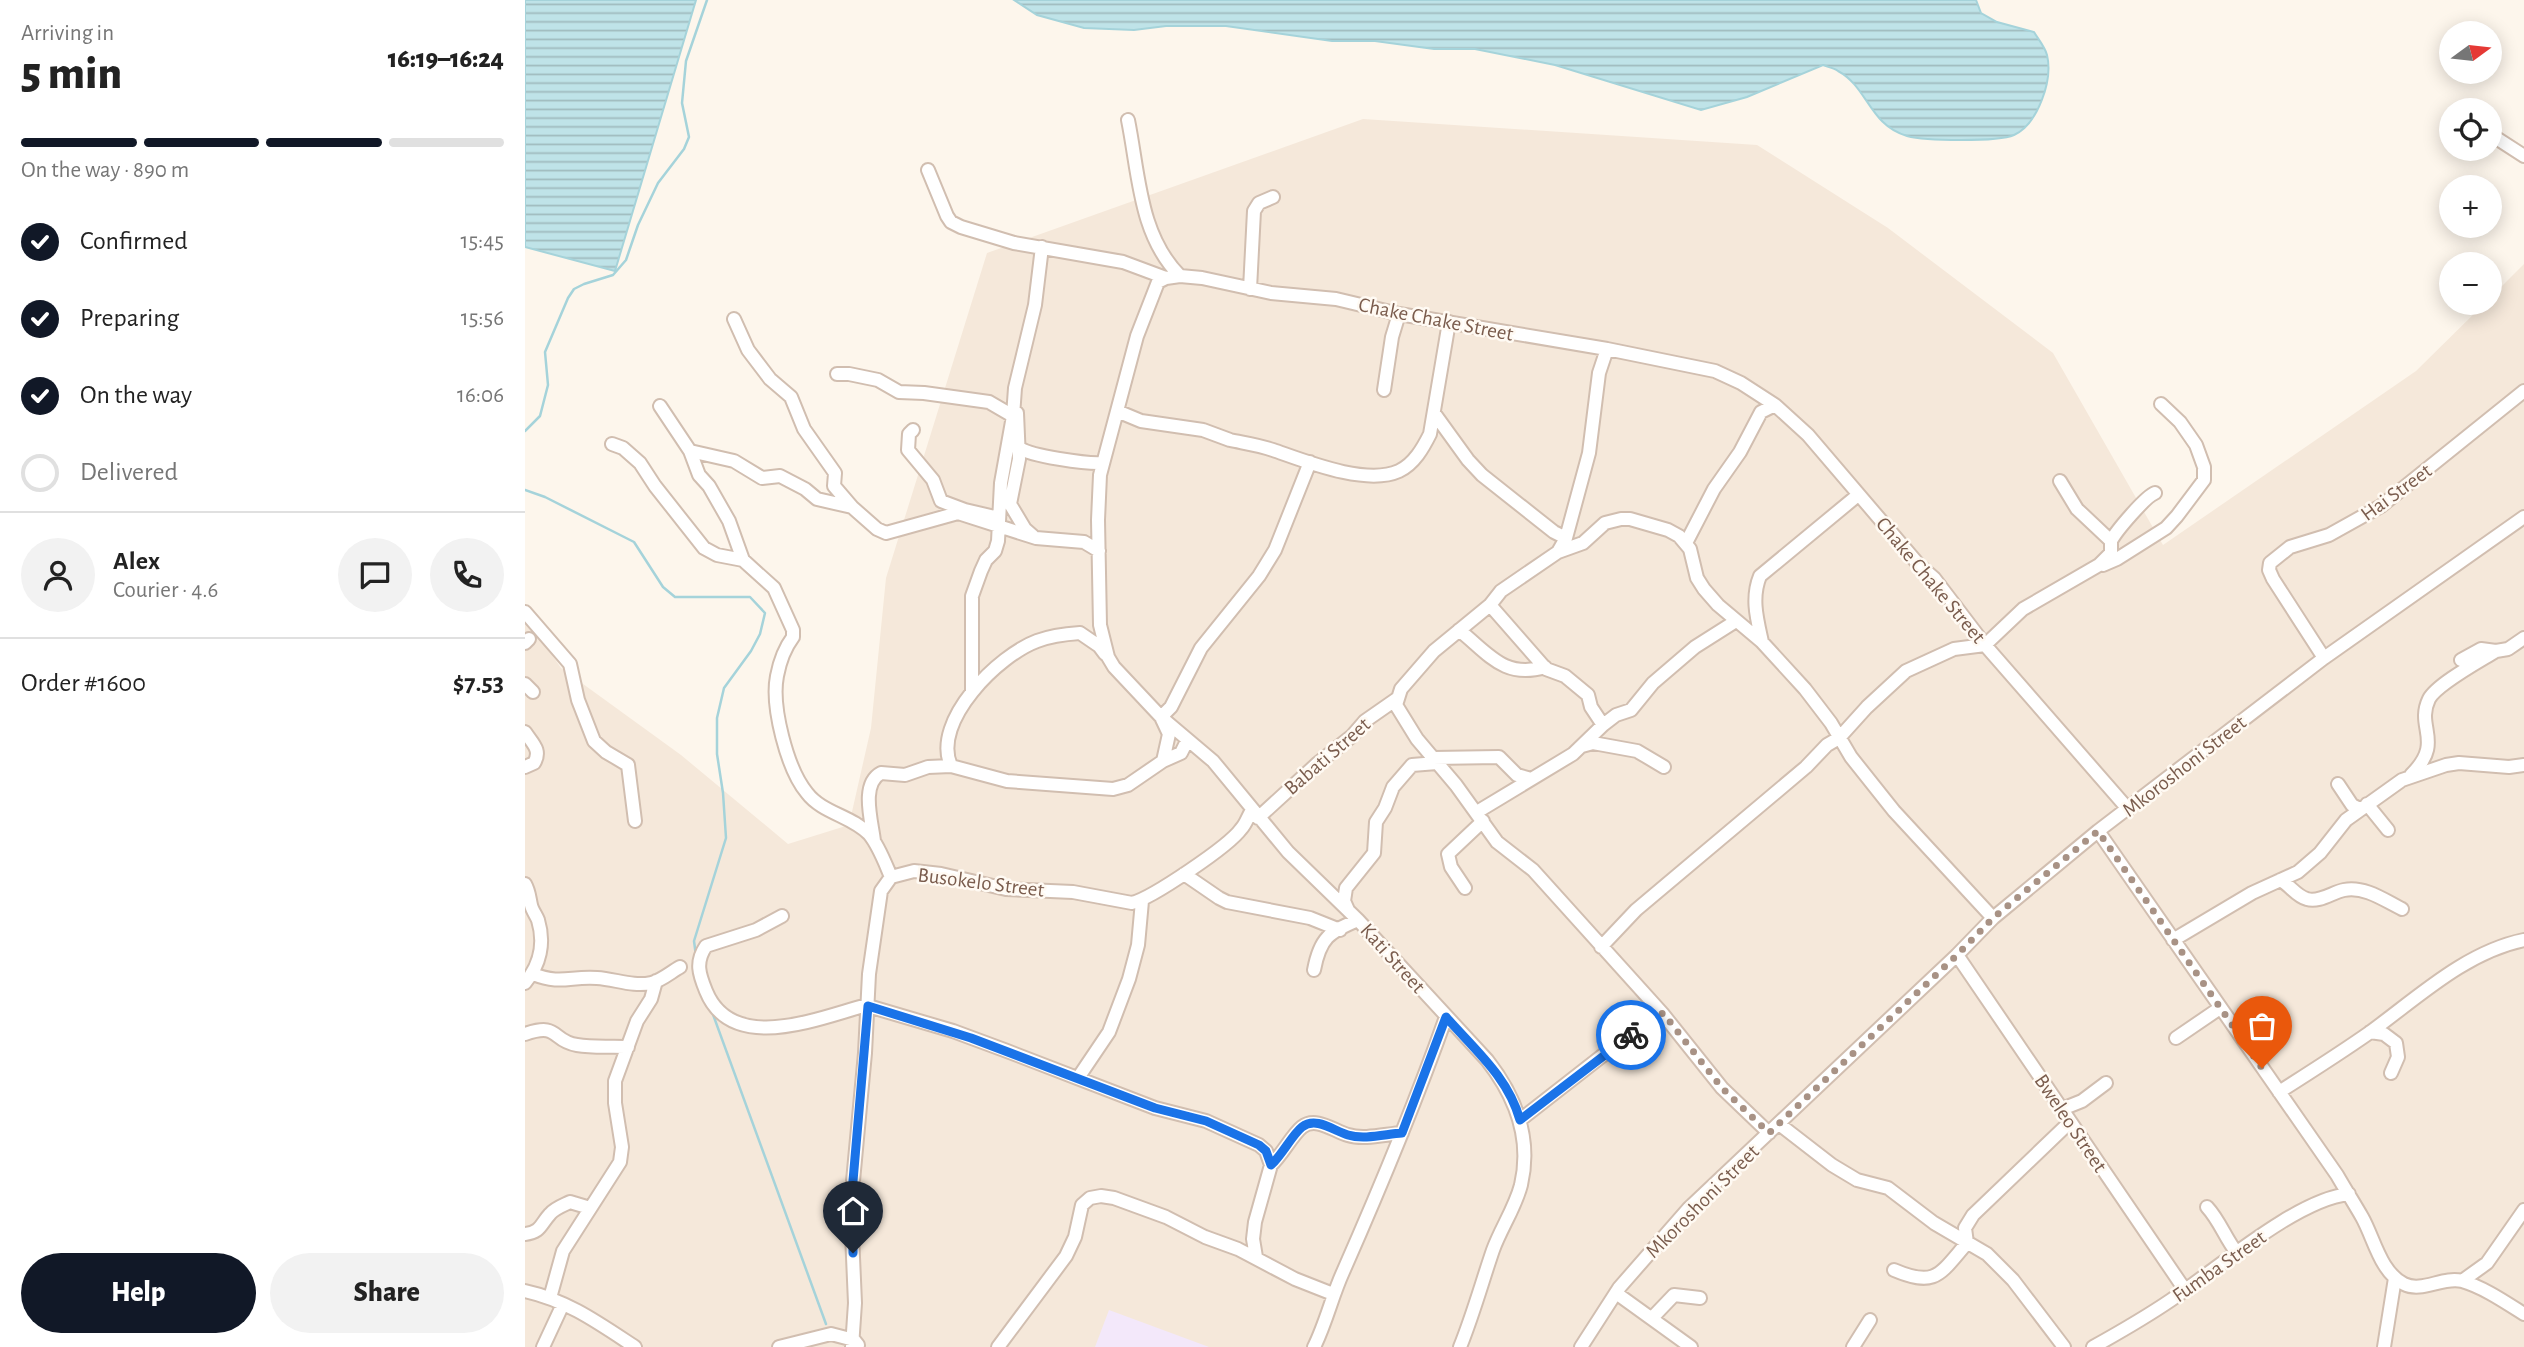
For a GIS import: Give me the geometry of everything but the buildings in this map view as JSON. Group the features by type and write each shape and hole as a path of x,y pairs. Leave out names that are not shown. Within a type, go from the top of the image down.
{"street":[{"path":"1128,120 1140,195 1149,226 1165,262 1179,276"},
{"path":"2502,142 2524,156"},
{"path":"928,170 951,222 1014,243 1123,261 1166,278"},
{"path":"1250,289 1254,211 1259,202 1273,197"},
{"path":"972,691 972,596 986,561 996,548 1006,446 1013,416 1014,396 1035,304 1042,247"},
{"name":"Chake Chake Street","path":"1166,278 1179,276 1224,282 1289,296 1336,299 1399,314 1607,349 1715,372 1741,383 1775,405 1808,435 1919,565 1934,578 1985,645 2128,809"},
{"path":"1108,657 1100,625 1098,520 1102,463 1137,336 1158,282 1166,278"},
{"path":"1384,390 1392,337 1399,314"},
{"path":"734,318 740,335 759,365 770,379 792,397 804,429 835,473 834,486 852,508 877,529 890,533 961,512"},
{"path":"1117,411 1141,421 1214,433 1230,440 1367,476 1400,471 1422,449 1430,434 1449,322"},
{"path":"1558,552 1566,538 1589,453 1599,373 1607,349"},
{"path":"837,374 849,373 878,380 899,392 989,402 1013,416"},
{"name":"Hai Street","path":"2325,658 2273,579 2269,566 2279,554 2290,547 2348,526 2381,506 2524,391"},
{"path":"1014,396 1020,447 1010,504 1025,529 1036,538"},
{"path":"1601,947 1636,910 1806,767 1827,745 1839,738 1867,707 1906,671 1954,649 1985,645 2023,609 2099,565 2117,559 2165,528 2204,480 2204,467 2196,445 2180,422 2161,404"},
{"path":"1686,543 1714,489 1740,452 1761,412 1775,405"},
{"path":"660,406 690,451 699,475 709,486 729,521 743,560 774,587 793,630 793,637 785,646 776,677 776,693 788,753 797,777 818,804 866,831 874,841 891,877"},
{"path":"1434,413 1482,475 1554,532 1566,538"},
{"path":"913,430 908,439 908,450 933,480 941,501 961,512 1036,538 1084,542 1099,551"},
{"path":"612,444 623,448 640,463 704,548 717,555 743,560"},
{"path":"1020,447 1033,454 1084,463 1102,463"},
{"path":"690,451 734,461 762,478 780,476 806,489 817,499 852,508"},
{"path":"1161,717 1171,708 1201,648 1259,576 1275,550 1310,462"},
{"path":"2060,481 2077,509 2111,541"},
{"path":"2099,565 2112,550 2111,541 2117,530 2131,517 2141,502 2155,493"},
{"path":"1762,642 1754,597 1760,576 1858,495"},
{"name":"Mkoroshoni Street","path":"1581,1347 1616,1293 1689,1208 1993,918 2098,831 2325,658 2524,517"},
{"path":"1993,918 1919,840 1860,770 1816,702 1762,642 1719,605 1697,578 1686,543 1668,530 1621,519 1605,523 1583,543 1558,552 1501,591 1490,605 1434,651 1406,683 1398,698 1398,710 1417,739 1497,842 1533,870 1663,1013 1722,1088 1774,1128 1832,1165 1857,1180 1888,1188 1934,1223 1987,1254 2013,1280 2064,1347"},
{"path":"1074,541 1098,520"},
{"path":"1490,605 1545,667 1552,673 1565,676 1588,695 1591,707 1603,725"},
{"path":"525,612 570,664 577,700 594,741 601,750 628,765 635,821"},
{"path":"1465,888 1451,867 1448,854 1480,817 1581,746 1616,715 1630,710 1664,673 1695,647 1736,621"},
{"path":"1459,630 1510,670 1530,671 1545,667"},
{"path":"951,766 948,755 950,734 960,708 972,691 1008,656 1037,641 1080,633 1099,646 1114,667 1161,717 1213,761 1255,814 1241,830 1184,874 1142,901 1138,945 1129,979 1109,1032 1078,1079"},
{"path":"2461,660 2481,649 2508,649 2524,638"},
{"path":"2173,940 2252,893 2307,865 2358,808 2411,775 2425,760 2428,747 2427,712 2431,696 2496,651"},
{"name":"Babati Street","path":"1255,814 1352,736 1365,721 1398,698"},
{"path":"1161,717 1169,734 1163,761"},
{"path":"525,732 538,755 534,763 525,767"},
{"path":"1314,970 1319,946 1326,936 1340,930 1353,915 1344,901 1346,888 1374,853 1376,822 1393,787 1412,765 1417,739"},
{"path":"874,841 869,800 872,781 881,773 913,774 928,767 951,766 1007,781 1064,784 1105,790 1128,785 1181,752 1187,741"},
{"path":"1581,746 1591,743 1637,751 1664,767"},
{"path":"2428,747 2446,765"},
{"path":"1412,765 1435,760 1499,757 1517,775 1531,779"},
{"path":"2411,775 2459,763 2524,765"},
{"path":"2339,784 2358,808 2388,830"},
{"name":"Kati Street","path":"1255,814 1288,852 1353,915 1503,1080 1514,1101 1520,1120 1523,1147 1521,1185 1494,1249 1472,1319 1460,1347"},
{"path":"2098,831 2349,1195 2395,1278 2406,1286 2420,1287 2449,1280 2462,1281 2524,1314"},
{"name":"Busokelo Street","path":"856,1345 853,1181 869,974 881,891 891,877 914,871 1006,889 1073,892 1127,903 1142,901"},
{"path":"1184,874 1227,902 1310,918 1340,930"},
{"path":"2280,880 2307,900 2354,889 2363,890 2402,909"},
{"path":"525,884 530,893 531,907 541,937 540,956 529,979 557,981 587,978 632,984 656,981 680,967"},
{"path":"782,916 756,930 705,948 698,961 698,971 711,1002 718,1011 735,1023 788,1027 868,1006 953,1031 1155,1108 1206,1121 1259,1145 1266,1151 1271,1165"},
{"path":"2279,1092 2475,959 2509,943 2524,940"},
{"name":"Bweleo Street","path":"1957,955 2185,1290"},
{"path":"550,1298 563,1251 612,1176 622,1155 614,1090 617,1072 637,1021 651,999 656,981"},
{"path":"2176,1038 2220,1009"},
{"path":"1520,1120 1643,1024 1663,1013"},
{"path":"1314,1347 1322,1331 1333,1294 1402,1133 1446,1017"},
{"path":"525,1034 544,1028 572,1044 628,1046"},
{"path":"2370,1032 2384,1034 2396,1043 2398,1058 2391,1073"},
{"path":"2062,1109 2083,1101 2106,1083"},
{"path":"1894,1270 1922,1279 1930,1278 1944,1269 1967,1243 1965,1228 1973,1215 2070,1122"},
{"path":"1256,1257 1253,1239 1255,1222 1271,1165 1301,1128 1309,1124 1320,1124 1357,1137 1402,1133"},
{"name":"Fumba Street","path":"2093,1347 2139,1321 2237,1252 2326,1199 2349,1195"},
{"path":"998,1347 1066,1256 1075,1237 1082,1205 1090,1198 1101,1196 1144,1209 1256,1257 1295,1279 1333,1294"},
{"path":"525,1234 536,1232 550,1214 570,1202 590,1208"},
{"path":"2207,1207 2237,1252"},
{"path":"2462,1281 2487,1262 2524,1210"},
{"path":"2384,1347 2395,1278"},
{"path":"525,1291 550,1298 585,1314 635,1347"},
{"path":"1616,1293 1691,1347"},
{"path":"1652,1318 1674,1295 1700,1298"},
{"path":"543,1347 563,1304"},
{"path":"1853,1347 1870,1320"},
{"path":"1011,1329 1011,1347"},
{"path":"779,1347 831,1334 856,1345"}],"shaded area":[{"path":"1363,119 1757,145 1888,228 2053,353 2163,545 2416,371 2473,315 2502,315 2502,286 2524,264 2524,1347 525,1347 525,616 561,668 681,755 788,844 849,825 871,728 886,578 987,253"},
{"path":"1109,1310 1209,1347 1095,1347"}],"water":[{"path":"525,0 696,0 615,271 525,247"},
{"path":"1014,0 1976,0 1981,13 1997,22 2034,32 2047,55 2048,76 2037,111 2023,129 2014,135 1978,140 1929,139 1894,131 1876,115 1848,78 1823,65 1747,97 1701,110 1555,65 1475,49 1434,49 1375,41 1332,41 1226,26 1166,26 1134,30 1084,28 1037,15"}],"waterway":[{"path":"525,431 540,416 548,385 545,352 568,298 574,289 613,275 626,260 638,225 658,183 684,149 689,137 682,103 686,61 707,0"},
{"path":"525,490 545,497 634,542 663,587 675,597 750,597 765,613 760,634 751,651 724,688 717,718 717,754 726,838 694,941 696,956"},
{"path":"711,1009 826,1324"}],"way so far":[{"path":"1631,1035 1643,1024 1663,1013 1722,1088 1769,1133 1993,918 2098,831 2262,1068"}],"route":[{"path":"853,1253 853,1181 868,1006 953,1031 1155,1108 1206,1121 1259,1145 1266,1151 1271,1165 1301,1128 1309,1124 1320,1124 1357,1137 1402,1133 1446,1017 1503,1080 1520,1120 1631,1035"}]}
